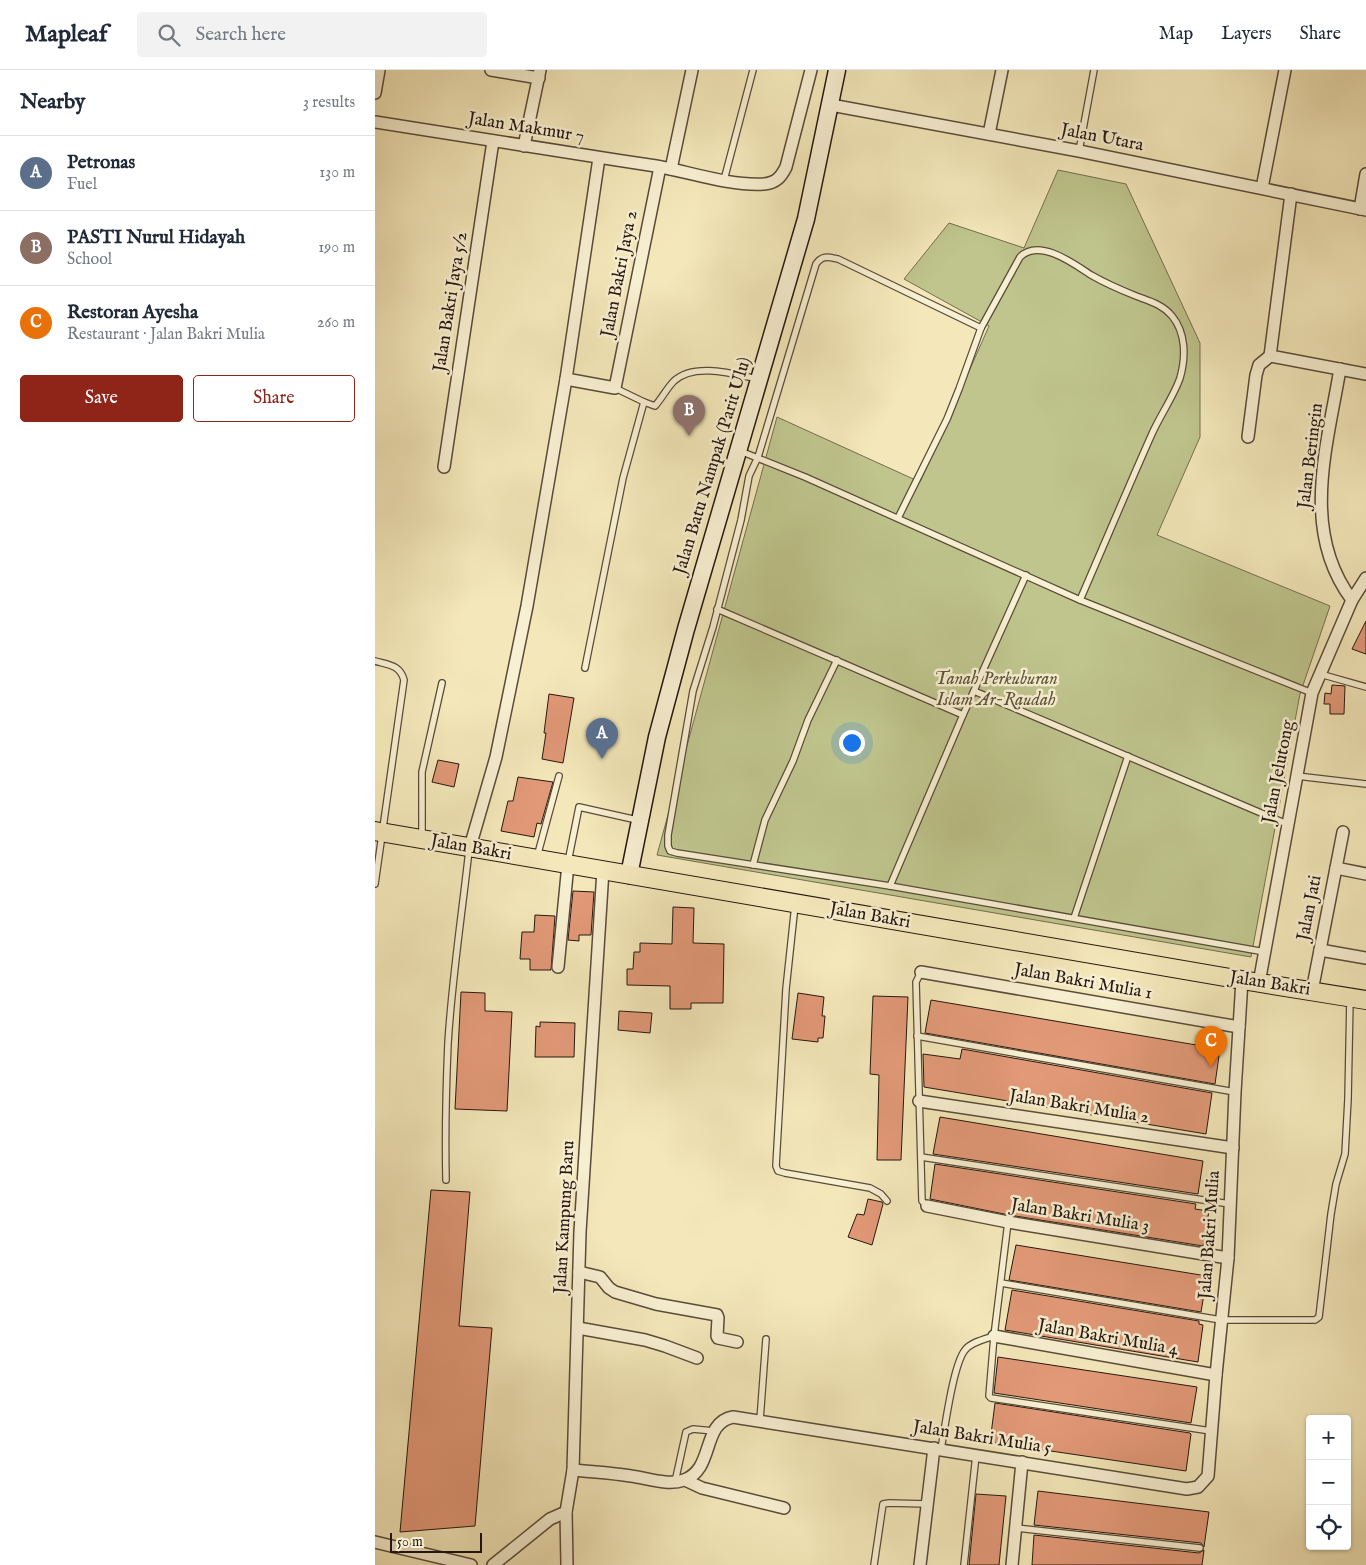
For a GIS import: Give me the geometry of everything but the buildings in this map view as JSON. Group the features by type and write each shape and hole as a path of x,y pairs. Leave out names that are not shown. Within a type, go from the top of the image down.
{"main road":[{"name":"Jalan Bakri","path":"379,832 1358,999"}],"street":[{"path":"375,93 379,70"},
{"path":"491,70 539,74 524,146"},
{"name":"Jalan Bakri Jaya 2","path":"615,388 666,168 691,70"},
{"name":"Jalan Makmur 7","path":"375,122 666,168 724,180 754,184 771,183 777,181 786,167 811,70"},
{"name":"Jalan Batu Nampak (Parit Ulu)","path":"629,875 657,737 685,629 806,220 837,70"},
{"path":"989,134 1001,70"},
{"path":"1262,188 1285,70"},
{"name":"Jalan Utara","path":"831,105 989,134 1363,210"},
{"name":"Jalan Bakri Jaya 5/2","path":"444,468 493,141"},
{"path":"470,848 489,783 507,709 527,606 566,379 599,158"},
{"path":"1363,210 1366,174"},
{"path":"1248,437 1257,370 1259,365 1270,356 1291,194"},
{"path":"1270,356 1366,374"},
{"name":"Jalan Beringin","path":"1340,369 1325,459 1320,509 1323,536 1330,560 1342,588 1352,600"},
{"path":"566,379 615,388"},
{"name":"Jalan Jelutong","path":"1251,982 1265,952 1312,693 1352,600 1366,578"},
{"name":"Jalan Jati","path":"1311,991 1343,832"},
{"path":"558,967 568,864"},
{"path":"1336,868 1366,874"},
{"name":"Jalan Kampung Baru","path":"567,1565 566,1512 573,1470 580,1232 603,870"},
{"path":"1320,950 1366,958"},
{"name":"Jalan Bakri Mulia 1","path":"921,972 1239,1027"},
{"name":"Jalan Bakri Mulia","path":"1198,1487 1208,1476 1228,1258 1239,1027 1251,982"},
{"name":"Jalan Bakri Mulia 2","path":"919,1101 1233,1148"},
{"name":"Jalan Bakri Mulia 3","path":"927,1206 1009,1222 1228,1258"},
{"path":"579,1272 600,1277 615,1292 656,1304 717,1315 718,1338 737,1342"},
{"path":"578,1328 645,1340 697,1358"},
{"name":"Jalan Bakri Mulia 4","path":"993,1336 1216,1375"},
{"name":"Jalan Bakri Mulia 5","path":"714,1431 720,1422 727,1418 759,1420 1187,1489 1198,1487"},
{"path":"680,1481 699,1470 704,1462 714,1431"},
{"path":"920,1565 938,1449"},
{"path":"1012,1565 1023,1462"},
{"path":"573,1470 680,1481 784,1508"},
{"path":"493,1565 550,1519 566,1512"},
{"path":"375,1542 471,1565"}],"lane":[{"path":"724,180 753,70"},
{"path":"1079,152 1094,70"},
{"path":"898,518 947,419 981,328 1020,257 1026,251 1031,250 1045,251 1060,257 1100,280 1154,302 1172,317 1179,328 1184,353 1180,378 1152,433 1080,600"},
{"path":"981,328 839,259 820,258 815,264 758,457 749,476 741,520 693,691 668,835 668,846 670,850 677,853 890,886 1265,952"},
{"path":"615,388 655,406 673,381 689,372 726,372 759,380"},
{"path":"585,668 623,478 644,402"},
{"path":"738,451 758,457 1080,600 1312,693"},
{"path":"890,886 963,715 1026,575"},
{"path":"717,609 963,715"},
{"path":"753,865 765,820 793,760 808,720 837,660"},
{"path":"375,661 397,667 402,672 404,680 379,832 375,884"},
{"path":"1320,674 1366,686"},
{"path":"421,839 422,772 442,683"},
{"path":"974,691 1287,824"},
{"path":"1074,918 1128,756"},
{"path":"537,859 559,776"},
{"path":"1297,776 1366,784"},
{"path":"568,864 579,807 640,820"},
{"path":"446,1180 445,1133 448,1042 470,848"},
{"path":"795,903 786,989 776,1166 778,1171 785,1173 869,1188 881,1194 887,1201"},
{"path":"921,972 916,982 917,1036 922,1201 927,1206"},
{"path":"1001,1283 1221,1320 1315,1320 1320,1315 1331,1214 1336,1184 1345,1154 1348,1099 1358,999"},
{"path":"917,1036 1235,1092"},
{"path":"921,1157 1230,1204"},
{"path":"1009,1222 993,1336 989,1393 991,1398 1211,1431"},
{"path":"938,1449 958,1364 965,1349 976,1342 993,1336"},
{"path":"759,1420 766,1339"},
{"path":"680,1481 686,1432 693,1429 714,1431"},
{"path":"965,1565 976,1455"},
{"path":"874,1565 883,1504 889,1502 928,1504"},
{"path":"1016,1528 1200,1548"}],"green space":[{"name":"Tanah Perkuburan Islam Ar-Raudah","path":"1058,170 1126,184 1200,343 1200,437 1157,535 1330,606 1300,694 1251,957 657,855 777,417 920,482 989,326 904,279 949,223 1024,248"}],"place":[{"name":"PASTI Nurul Hidayah","path":"689,436"},
{"name":"Petronas","path":"602,759"},
{"name":"Restoran Ayesha","path":"1211,1067"}]}
